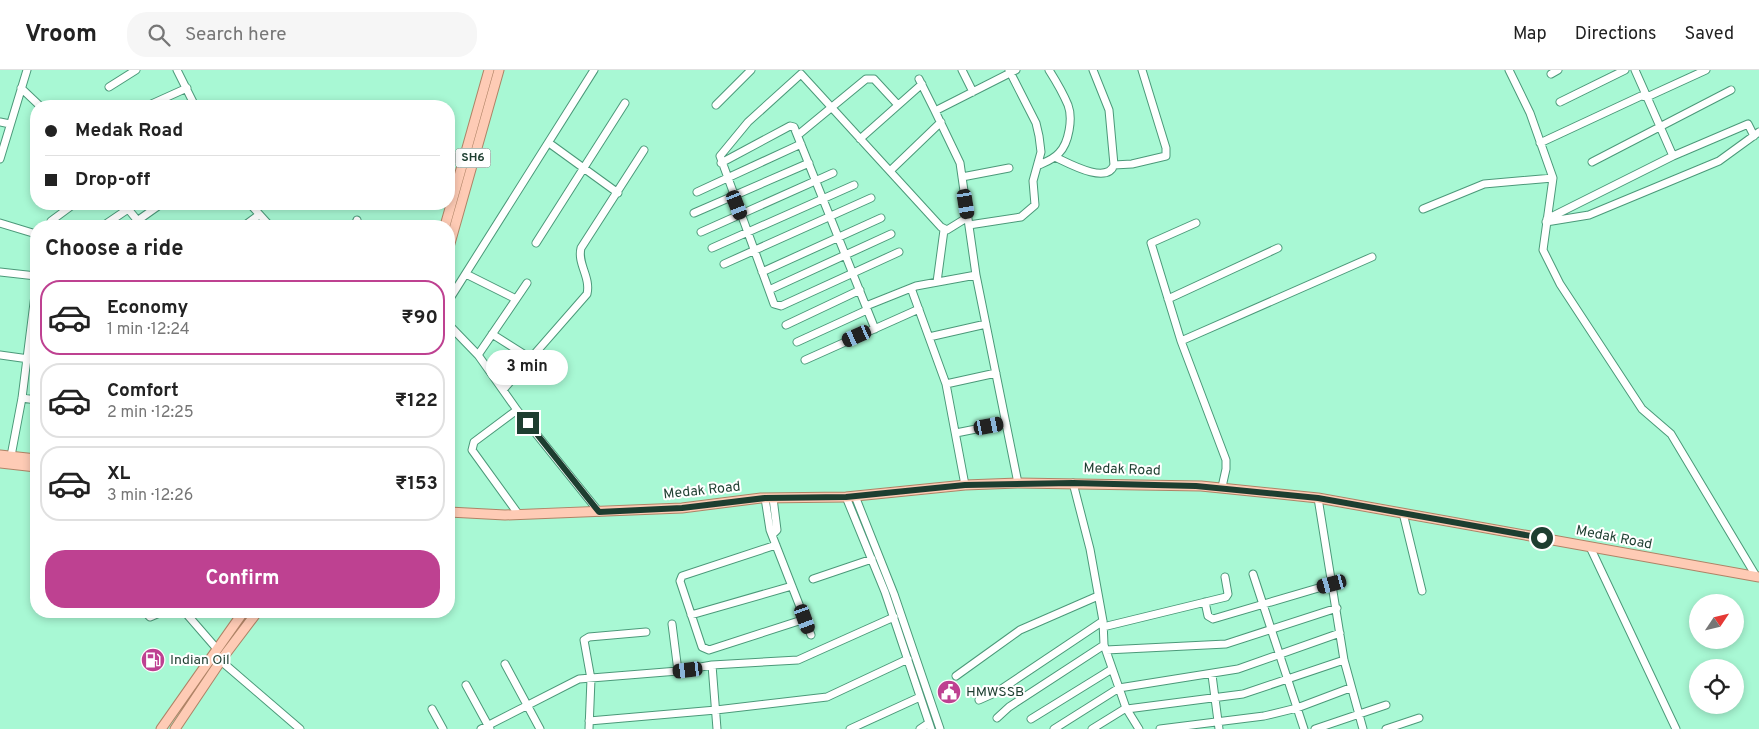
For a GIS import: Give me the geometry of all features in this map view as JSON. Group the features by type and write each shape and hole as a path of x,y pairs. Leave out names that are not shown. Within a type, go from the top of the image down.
{"main road":[{"name":"SH6","path":"455,191 489,70"},
{"name":"SH6","path":"455,225 499,70"},
{"path":"0,455 30,458"},
{"path":"0,462 30,466"},
{"name":"Medak Road","path":"455,512 518,515 682,508 769,498 850,496 965,485 1018,483 1222,487 1318,498 1757,577"},
{"path":"161,729 239,618"},
{"path":"175,729 220,661 253,618"}],"street":[{"path":"0,159 26,70"},
{"path":"110,87 136,70"},
{"path":"177,70 192,100"},
{"path":"455,291 594,70"},
{"path":"716,105 751,70"},
{"path":"962,70 973,92"},
{"path":"1039,165 1055,157 1067,140 1070,111 1050,70"},
{"path":"1055,157 1102,174 1110,173 1114,166 1109,110 1093,70"},
{"path":"1114,166 1166,156 1166,148 1142,70"},
{"path":"1509,70 1530,113 1553,178 1543,250 1560,284 1642,409 1671,434 1757,577"},
{"path":"1560,102 1625,70"},
{"path":"1635,70 1673,156"},
{"path":"1540,143 1641,96 1647,97 1706,70"},
{"path":"935,111 1012,71 1036,123 1042,152 1033,181 1035,205 1026,214 969,225"},
{"path":"899,252 778,307 774,304 726,178 720,156 748,122 803,72 860,139 944,230"},
{"path":"798,135 870,78 874,79 898,105"},
{"path":"860,139 898,105 920,81 958,156 976,275 1018,483"},
{"path":"21,88 34,100"},
{"path":"160,100 187,88"},
{"path":"1592,162 1731,90"},
{"path":"536,243 625,104"},
{"path":"0,122 10,124"},
{"path":"890,171 941,122"},
{"path":"1748,124 1756,134 1710,165 1589,215 1546,220 1673,156 1748,124"},
{"path":"721,163 792,126 798,135 875,328"},
{"path":"549,143 618,193"},
{"path":"697,192 801,144"},
{"path":"503,390 587,294 588,281 580,260 581,248 644,150"},
{"path":"694,213 809,163"},
{"path":"962,177 1010,168"},
{"path":"700,232 833,173"},
{"path":"1423,209 1484,184 1553,178"},
{"path":"712,248 854,185"},
{"path":"724,264 871,198"},
{"path":"51,220 65,210"},
{"path":"110,220 121,210"},
{"path":"129,210 137,220"},
{"path":"144,220 155,210"},
{"path":"256,210 265,220"},
{"path":"252,220 260,214"},
{"path":"944,230 951,229 968,217"},
{"path":"762,272 881,218"},
{"path":"0,223 30,232"},
{"path":"1196,223 1151,243 1181,341 1226,460 1222,487"},
{"path":"937,282 944,230"},
{"path":"769,290 891,234"},
{"path":"1168,299 1278,248"},
{"path":"1181,341 1372,257"},
{"path":"0,272 30,275"},
{"path":"466,274 516,299"},
{"path":"797,342 911,288 976,275"},
{"path":"478,355 527,283"},
{"path":"911,288 946,384 965,485"},
{"path":"786,325 860,290"},
{"path":"804,360 919,309"},
{"path":"929,336 986,324"},
{"path":"455,331 478,355 517,410 599,512"},
{"path":"492,334 530,358"},
{"path":"11,456 30,341"},
{"path":"0,355 30,359"},
{"path":"946,384 996,373"},
{"path":"22,398 30,399"},
{"path":"517,410 474,442 472,450 518,515"},
{"path":"956,433 1006,423"},
{"path":"1073,483 1087,535 1103,624 1105,648 1119,688 1137,728"},
{"path":"850,496 894,617 930,726 920,729"},
{"path":"850,496 894,594 940,729"},
{"path":"769,498 776,545 811,635"},
{"path":"1318,498 1344,660 1350,688 1363,729"},
{"path":"1403,513 1422,591"},
{"path":"776,545 682,576 680,581 691,615 705,650 805,619"},
{"path":"1590,547 1676,729"},
{"path":"813,579 872,559"},
{"path":"1253,574 1304,729"},
{"path":"979,700 997,692 1103,624 1228,596 1225,577"},
{"path":"1205,602 1211,619 1332,584"},
{"path":"691,615 792,586"},
{"path":"956,676 1020,630 1098,596"},
{"path":"997,718 1105,648 1226,644 1337,608"},
{"path":"466,685 486,728 572,682 678,671 712,665 798,660 894,617"},
{"path":"190,618 217,649"},
{"path":"672,624 678,671"},
{"path":"589,729 591,679 584,642 586,638 646,632"},
{"path":"1054,729 1119,688 1212,675 1245,667 1340,633"},
{"path":"588,721 716,710 827,696 908,659"},
{"path":"1092,729 1127,708 1215,700 1252,692 1344,660"},
{"path":"220,661 300,729"},
{"path":"505,664 540,729"},
{"path":"712,665 717,729"},
{"path":"1031,719 1112,669"},
{"path":"1212,675 1218,726"},
{"path":"1160,729 1218,726 1297,708 1350,688"},
{"path":"850,729 920,697"},
{"path":"1316,729 1386,705"},
{"path":"432,709 443,729"},
{"path":"1386,729 1419,718"}],"place":[{"name":"Indian Oil","path":"153,660"},
{"name":"HMWSSB","path":"949,692"}],"route":[{"path":"528,423 599,512 682,508 765,498 846,497 965,485 1073,483 1196,486 1222,487 1318,498 1542,538"}]}
